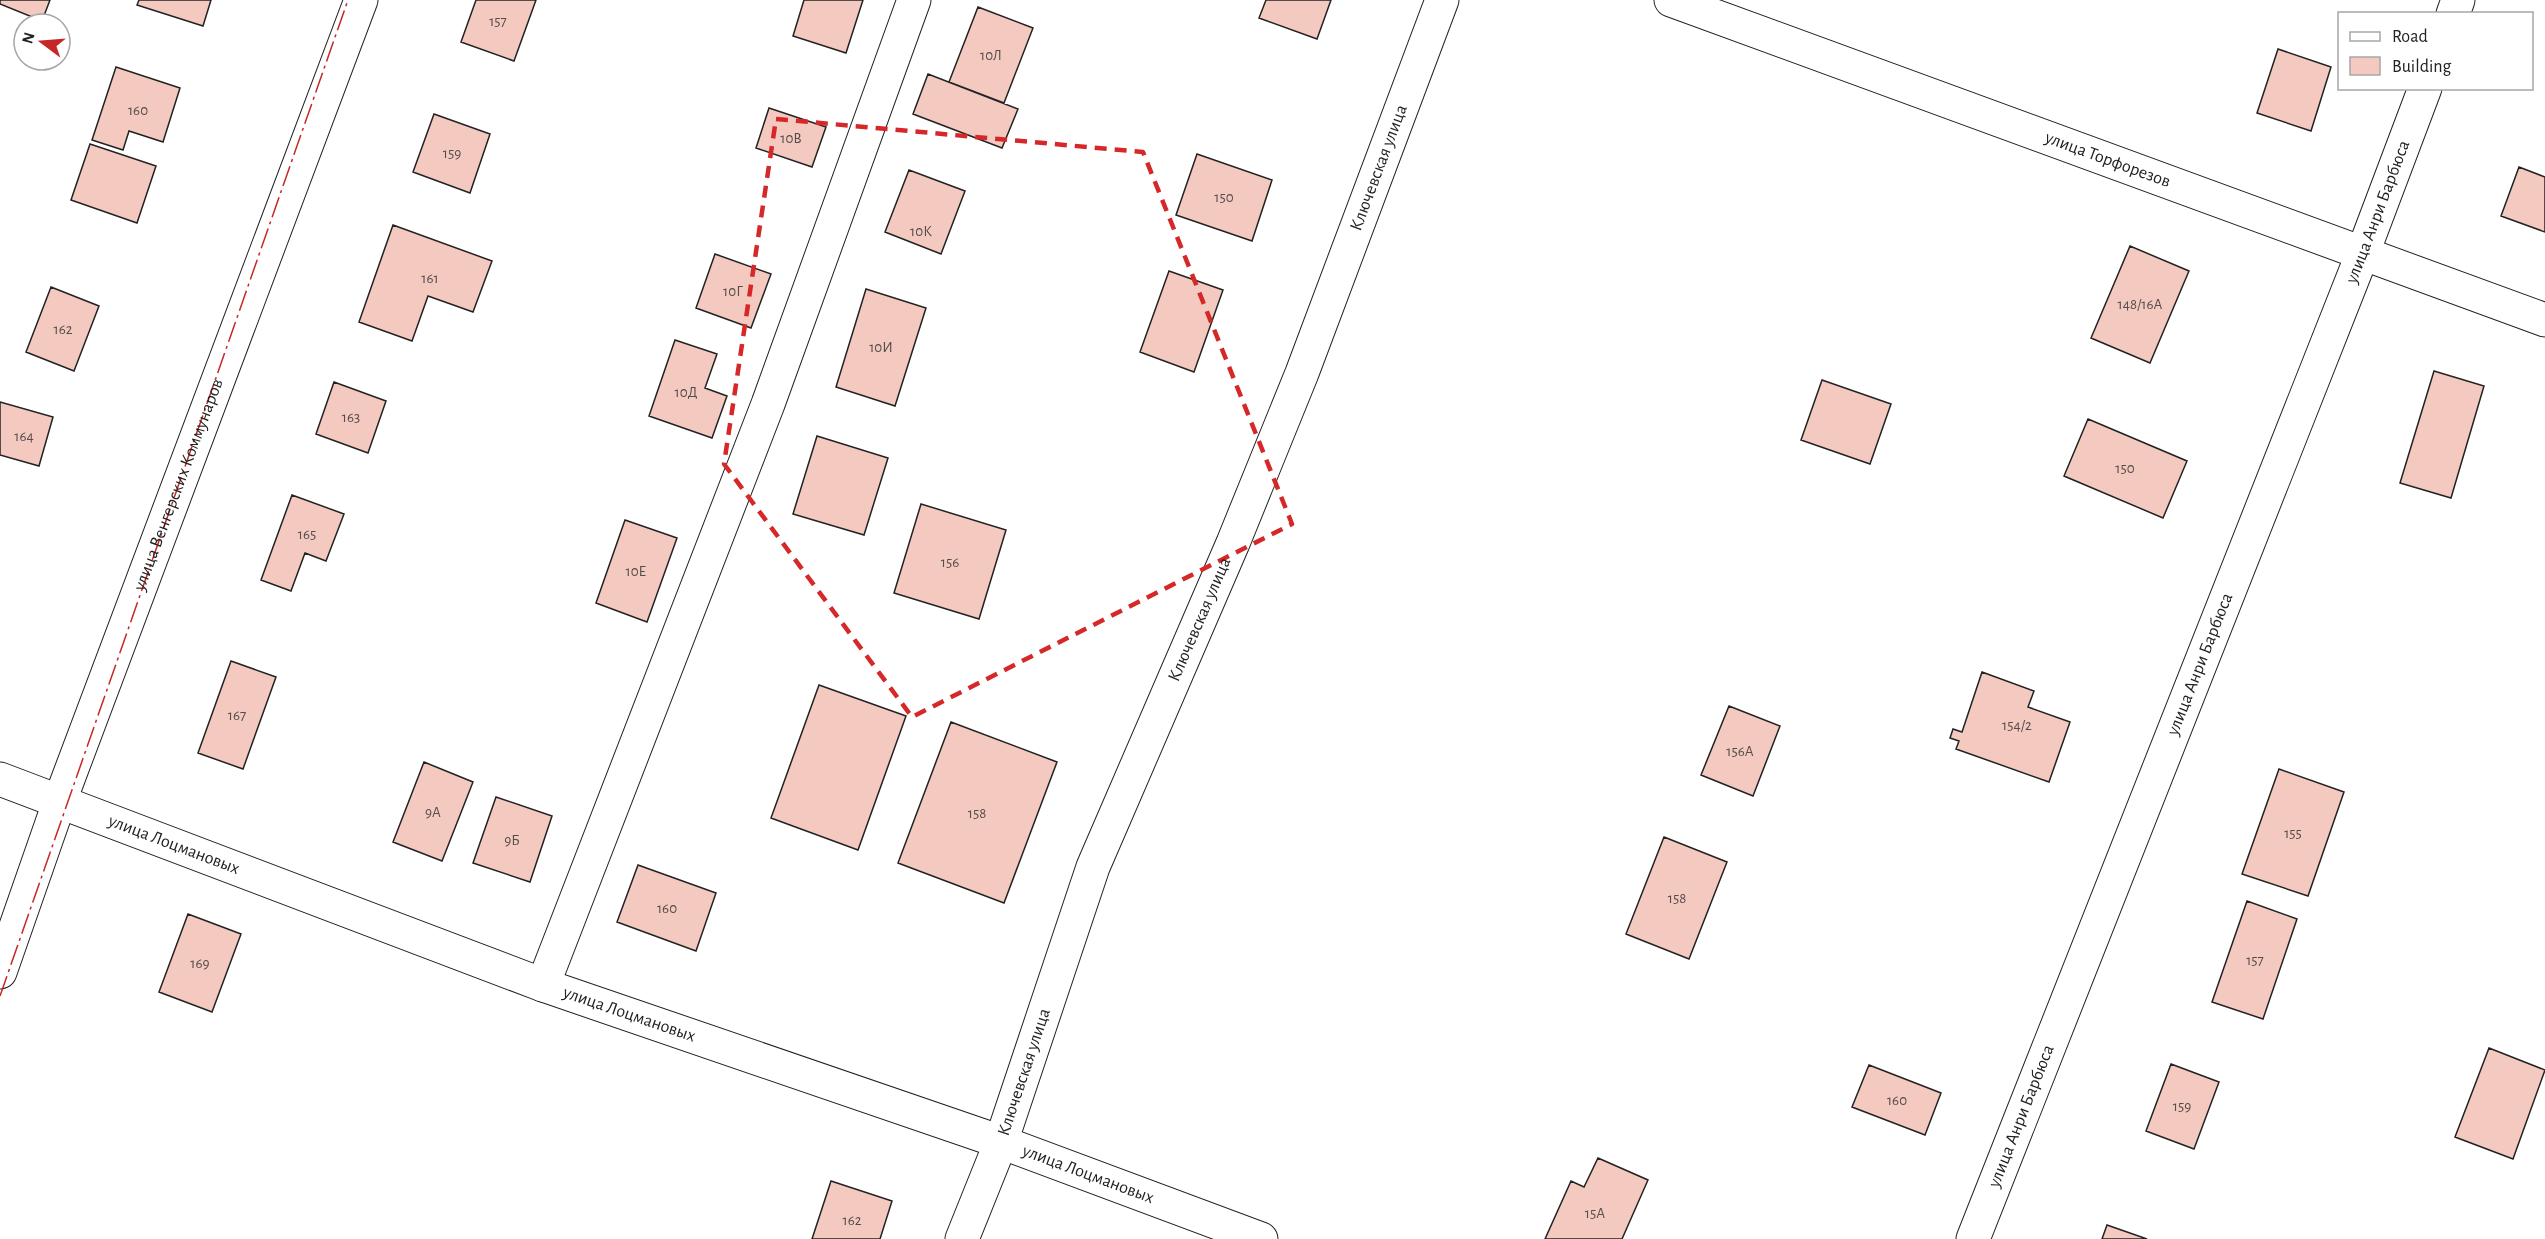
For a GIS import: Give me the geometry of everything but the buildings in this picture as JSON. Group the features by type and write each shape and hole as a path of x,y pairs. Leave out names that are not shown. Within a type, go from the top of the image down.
{"street":[{"name":"улица Венгерских Коммунаров","path":"0,972 59,803 361,0"},
{"path":"543,985 768,404 914,0"},
{"name":"Ключевская улица","path":"962,1239 1001,1142 1093,867 1233,543 1293,394 1442,0"},
{"name":"улица Торфорезов","path":"1671,0 2545,321"},
{"name":"улица Анри Барбюса","path":"1973,1239 2362,255 2424,90"},
{"name":"улица Лоцмановых","path":"0,779 543,985 1001,1142 1261,1239"}],"highlighted area":[{"path":"776,119 1143,152 1292,524 912,717 724,464"}],"power":[{"path":"0,996 348,0"}]}
